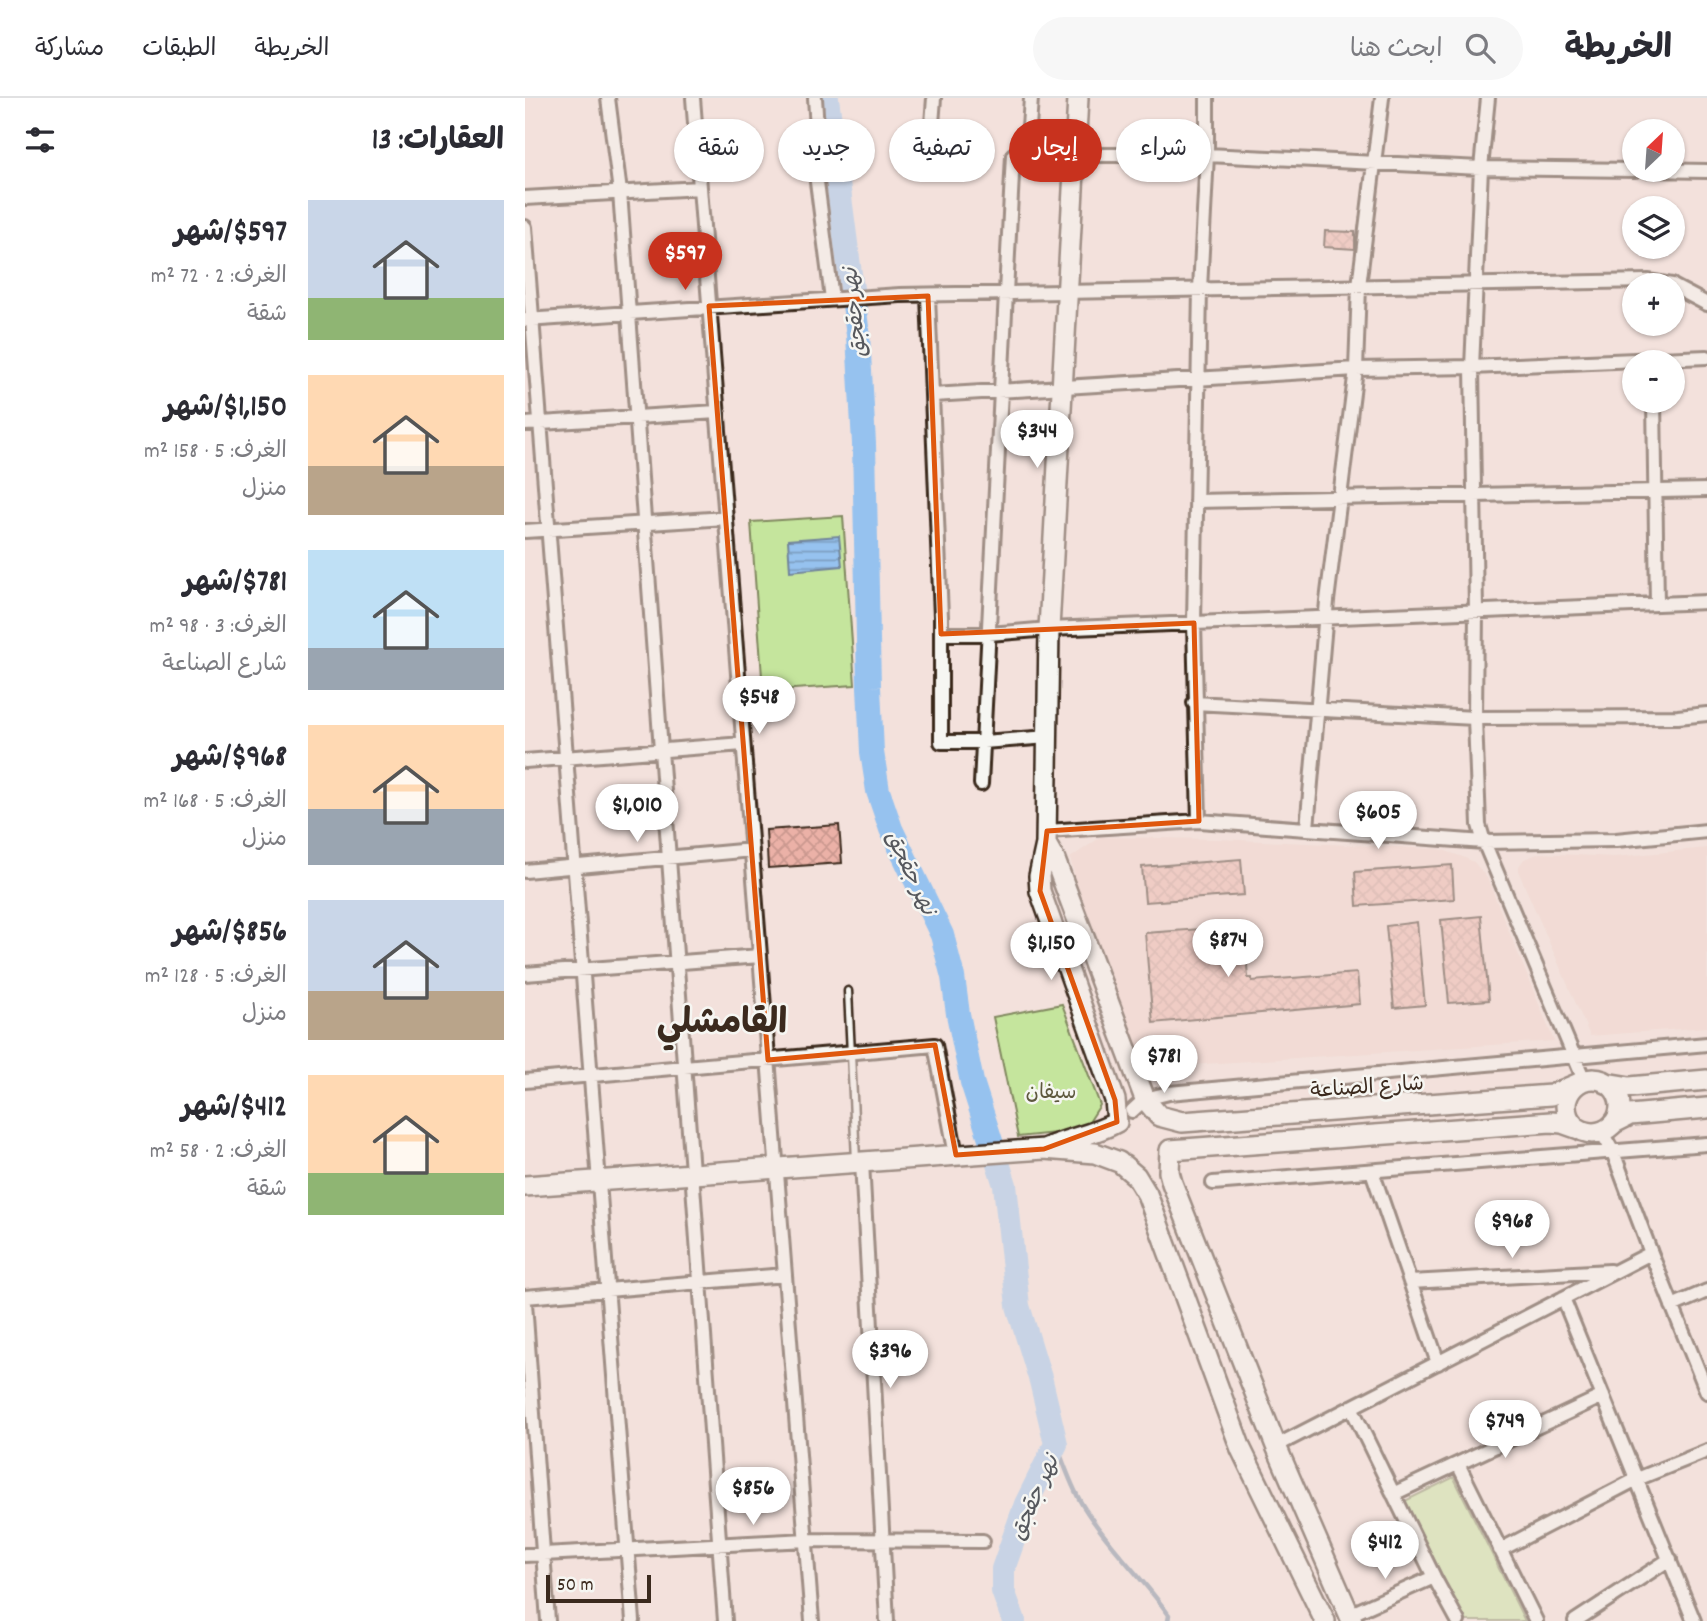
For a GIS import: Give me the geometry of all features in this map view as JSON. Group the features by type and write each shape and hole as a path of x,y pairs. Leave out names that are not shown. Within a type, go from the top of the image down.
{"street":[{"path":"608,98 620,192 725,1621"},
{"path":"693,98 812,1621"},
{"path":"815,98 816,119"},
{"path":"932,119 934,98"},
{"path":"1030,119 1031,98"},
{"path":"1077,119 1078,98"},
{"path":"1207,98 1207,119"},
{"path":"1307,828 1326,618 1356,369 1359,286 1382,98"},
{"path":"1488,98 1472,367 1475,718 1479,825 1575,1056 1581,1082"},
{"path":"1211,155 1482,168 1622,170"},
{"path":"1685,170 1707,170"},
{"path":"817,182 832,299"},
{"path":"981,783 1011,182"},
{"path":"1074,182 1049,629 1046,838 1039,876 1040,891 1115,1100 1131,1111 1159,1116 1170,1131 1168,1165 1172,1183 1276,1446 1351,1618 1434,1577"},
{"path":"1199,821 1193,623 1200,289 1206,182"},
{"path":"525,198 700,188"},
{"path":"525,227 529,319 540,423 633,1621"},
{"path":"529,319 900,295 1622,281"},
{"path":"1685,293 1707,304"},
{"path":"928,296 941,634 941,742 1049,737"},
{"path":"1685,358 1707,357"},
{"path":"933,395 1356,369 1622,361"},
{"path":"525,424 717,412"},
{"path":"1654,413 1657,604"},
{"path":"1196,501 1707,490"},
{"path":"525,531 726,518"},
{"path":"941,634 1707,602"},
{"path":"1194,703 1475,718 1666,717 1707,714"},
{"path":"525,761 743,744"},
{"path":"1046,838 1199,821 1484,842 1616,840 1707,831"},
{"path":"1046,838 1131,1111"},
{"path":"525,870 752,850"},
{"path":"525,974 760,957"},
{"path":"1044,1149 1068,1139 1094,1133 1131,1111 1179,1092 1707,1044"},
{"path":"525,1081 935,1045 962,1155"},
{"path":"1579,1129 1566,1111 1568,1096 1581,1082 1599,1080 1630,1087 1707,1080"},
{"name":"شارع الصناعة","path":"1159,1116 1182,1122 1551,1095 1581,1082"},
{"path":"1606,1083 1619,1101 1618,1116 1607,1127"},
{"path":"1170,1150 1551,1122 1586,1132 1607,1127 1630,1115 1707,1108"},
{"path":"1131,1111 1111,1140 1112,1149 1121,1163 1139,1180 1147,1194 1241,1449 1325,1621"},
{"path":"1607,1127 1613,1152 1651,1253 1707,1392"},
{"path":"1213,1183 1707,1143"},
{"path":"525,1186 1044,1149 1095,1153 1136,1170 1150,1169 1163,1162 1170,1150"},
{"path":"859,1162 887,1621"},
{"path":"1372,1171 1438,1363"},
{"path":"1276,1446 1651,1253"},
{"path":"1410,1282 1617,1271"},
{"path":"548,1621 525,1300 785,1275"},
{"path":"1672,1306 1707,1291"},
{"path":"1563,1298 1694,1621"},
{"path":"1393,1494 1603,1396"},
{"path":"1351,1407 1458,1621"},
{"path":"1500,1550 1637,1479 1707,1451"},
{"path":"1458,1464 1536,1621"},
{"path":"525,1555 807,1540 983,1541"},
{"path":"1575,1621 1669,1559"}],"lane":[{"path":"848,991 859,1162"}],"highlighted area":[{"path":"928,296 941,634 1194,623 1199,821 1047,831 1040,891 1115,1100 1117,1122 1044,1149 956,1155 935,1045 768,1060 709,306"}],"shaded area":[{"path":"1101,837 1218,839 1440,849 1463,857 1474,862 1487,878 1554,1041 1145,1068 1071,880 1074,873 1070,858"},
{"path":"1707,848 1707,1027 1590,1036 1519,873 1519,866 1524,859 1540,853 1614,857"}],"green space":[{"path":"843,516 855,685 763,691 751,522"},
{"name":"سيفان","path":"1062,1004 1100,1105 1084,1130 1018,1137 993,1017"},
{"path":"1454,1477 1525,1621 1465,1621 1405,1501"}],"water":[{"path":"839,536 842,566 790,571 788,540"}],"building":[{"path":"1325,231 1355,232 1355,249 1324,247"},
{"path":"839,825 842,863 768,868 766,830"},
{"path":"1241,859 1244,895 1145,902 1142,867"},
{"path":"1452,865 1454,899 1357,906 1355,872"},
{"path":"1481,916 1489,1000 1449,1003 1441,920"},
{"path":"1417,922 1425,1005 1394,1008 1386,926"},
{"path":"1244,926 1248,978 1252,978 1252,981 1357,973 1360,1004 1153,1023 1145,933"}],"waterway":[{"name":"نهر جقجق","path":"827,98 858,335 864,444 869,687 872,752 878,791 891,829 942,935 953,977 972,1082 1005,1185 1018,1306 1041,1381 1056,1444 1026,1504 1003,1569 1003,1591 1014,1621"},
{"path":"1056,1444 1080,1502 1159,1601 1169,1615 1168,1621"}],"district":[{"name":"القامشلي","path":"722,1020"}]}
